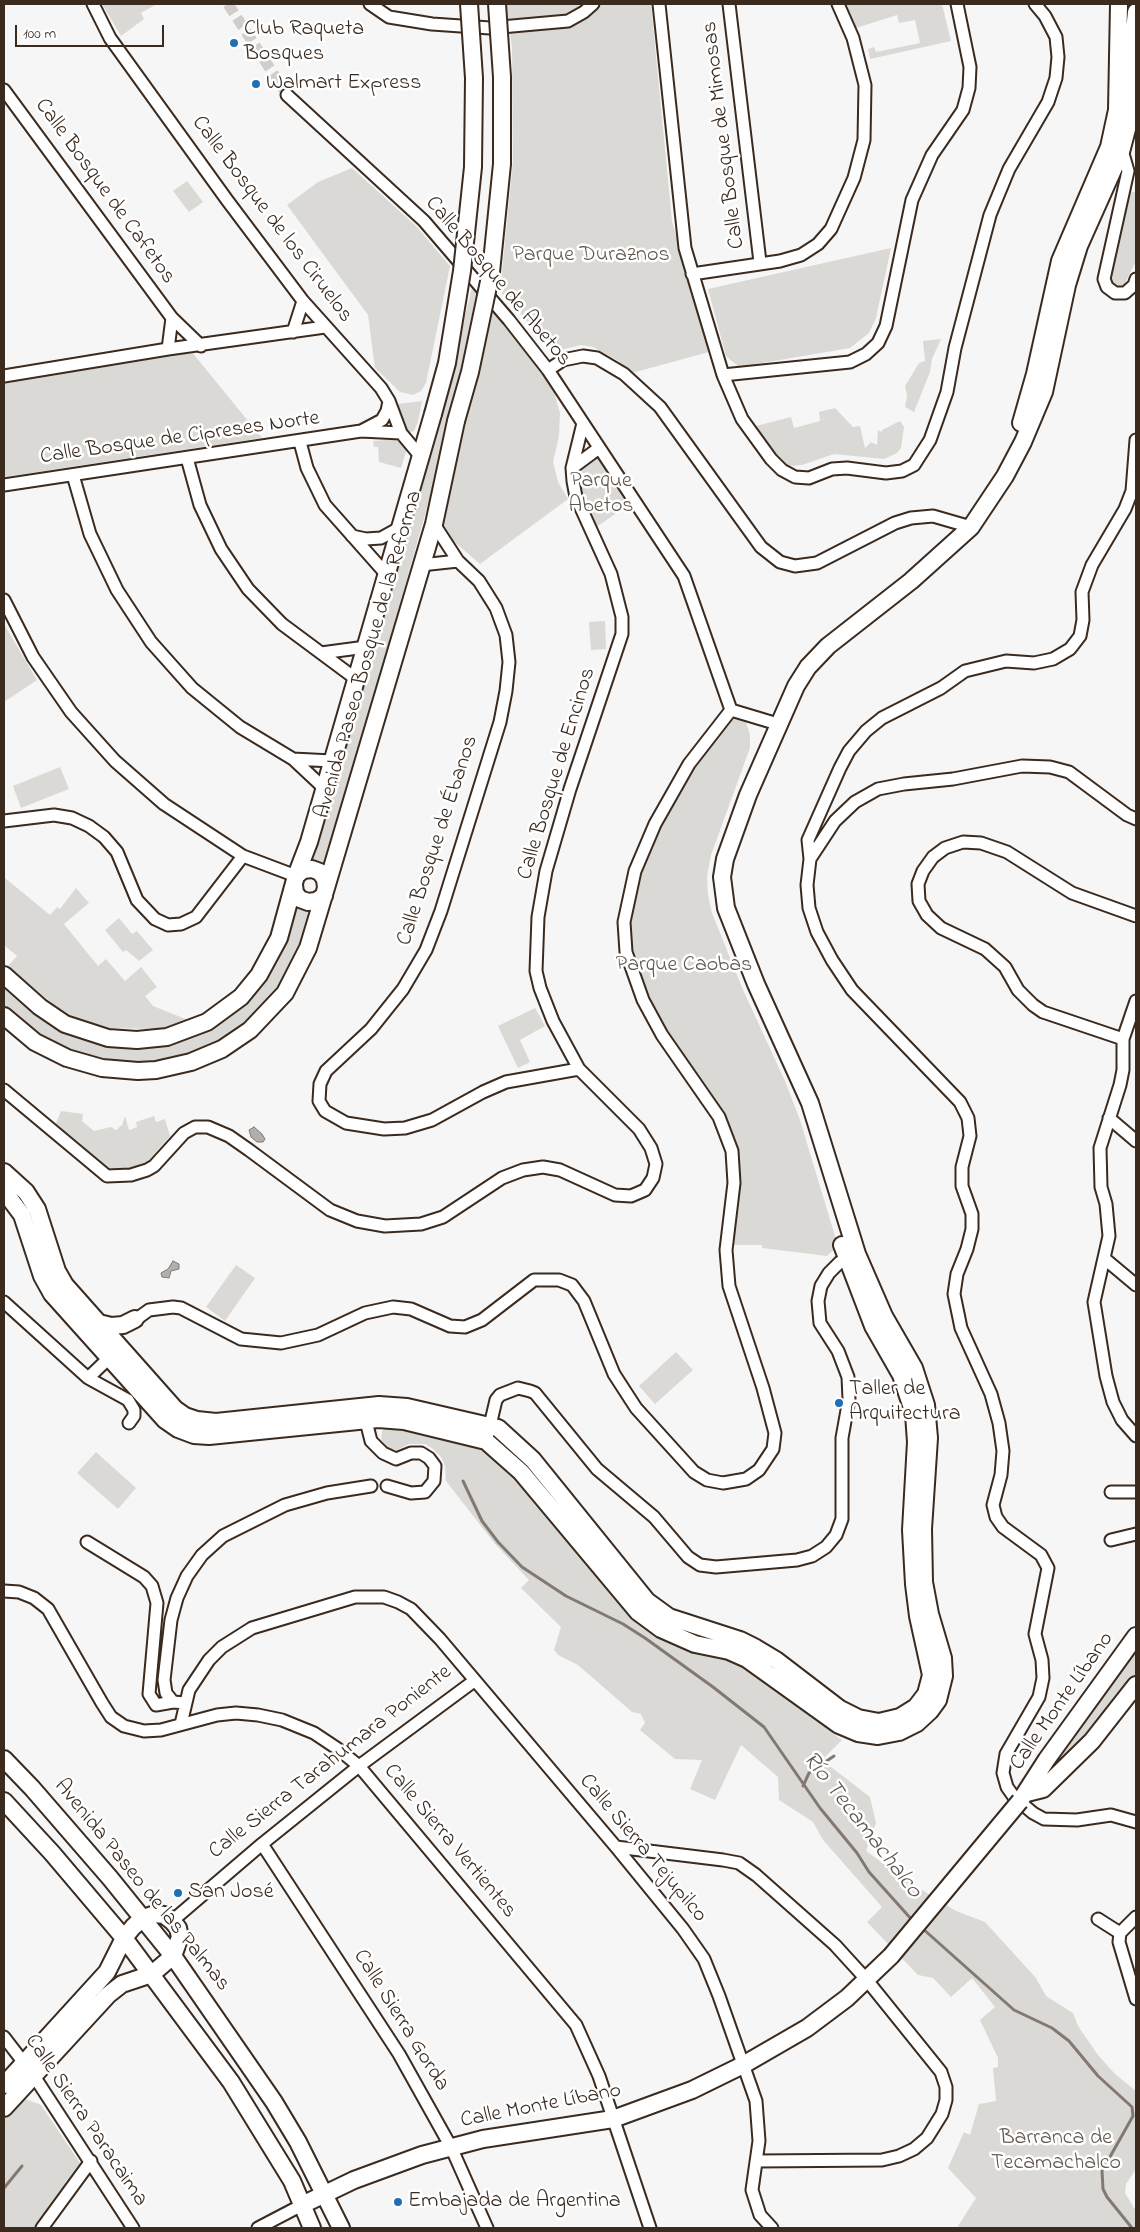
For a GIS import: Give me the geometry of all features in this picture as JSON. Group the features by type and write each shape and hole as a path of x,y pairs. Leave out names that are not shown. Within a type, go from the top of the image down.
{"main road":[{"name":"Avenida Paseo Bosque de la Reforma","path":"4,975 52,1016 93,1034 137,1040 182,1033 208,1022 231,1006 259,976 279,938 366,648 446,363 462,271 473,167 474,78 469,4"},
{"name":"Avenida Paseo Bosque de la Reforma","path":"4,1016 35,1042 67,1058 102,1068 129,1071 156,1070 199,1059 222,1049 250,1030 284,993 308,948 434,524 456,422 470,372 491,272 502,164 502,77 497,4"},
{"path":"1115,150 1119,4"},
{"path":"4,1191 22,1215 42,1276 52,1294 108,1350 165,1420 186,1433 209,1436 379,1405 407,1407 488,1434 638,1612 662,1629 697,1636 747,1660 839,1725 858,1734 878,1736 908,1728 917,1723 930,1711 938,1700 944,1676 936,1659 924,1582 924,1529 929,1438 926,1405 914,1368 852,1256 810,1102 767,1019 756,984 726,908 722,876 725,859 775,723 800,679 814,659 911,581 966,525 1005,476 1039,407 1049,377 1067,285 1079,246 1132,110 1136,12"},
{"path":"312,869 320,872 325,879 325,892 316,901 308,902 300,899 295,893 295,881 303,870 312,869"},
{"path":"4,1172 18,1183 32,1200 60,1278 99,1323 108,1350"},
{"path":"99,1323 111,1326 123,1325 135,1319"},
{"path":"127,1355 130,1331 135,1319"},
{"path":"108,1350 127,1355 176,1409 191,1419 216,1422 280,1423 404,1421 488,1434"},
{"name":"Calle Monte Líbano","path":"302,2205 324,2194 422,2155 483,2139 613,2119 692,2090 743,2065 831,2012 891,1956 1023,1797 1047,1759 1136,1636"},
{"name":"Calle Monte Líbano","path":"1023,1797 1043,1789 1092,1741 1136,1685"},
{"name":"Avenida Paseo de las Palmas","path":"4,1759 32,1788 173,1956 274,2102 341,2228"},
{"name":"Avenida Paseo de las Palmas","path":"4,1801 52,1853 152,1974 255,2118 292,2181 312,2228"},
{"path":"4,2085 29,2069 122,1984 152,1974 173,1956 180,1937 178,1928 172,1921 164,1915 155,1914 143,1918 124,1938 106,1972 29,2069 4,2108"}],"street":[{"name":"Calle Bosque de los Ciruelos","path":"93,4 110,38 227,200 303,301 381,388 389,401 401,434 421,457"},
{"path":"370,4 390,17 432,24 490,28 568,21 584,12 593,4"},
{"path":"658,4 685,248 722,375 742,419 771,459 782,470 795,477 809,478 832,469 847,468 886,473 902,472 914,465 930,440 947,392 955,348 990,215 1009,169 1042,113 1053,90 1057,67 1056,36 1045,16 1035,4"},
{"name":"Calle Bosque de Mimosas","path":"729,4 760,262"},
{"path":"692,274 760,262 780,261 801,255 818,244 831,229 854,178 864,140 865,85 853,38 838,4"},
{"path":"722,375 850,362 866,354 878,342 886,326 912,200 932,155 963,110 969,88 970,67 957,4"},
{"name":"Calle Bosque de Cafetos","path":"4,90 172,318 200,346"},
{"name":"Calle Bosque de Abetos","path":"287,95 424,221 509,320 548,370 684,576 731,710"},
{"path":"1115,150 1127,163 1126,182 1104,279 1106,287 1115,293 1125,292 1134,286 1136,279"},
{"path":"293,332 303,301"},
{"name":"Calle Bosque de Cafetos","path":"168,349 172,318"},
{"path":"4,376 168,349 325,327"},
{"path":"548,370 563,360 583,356 597,358 624,374 660,407 761,547 780,562 795,566 818,563 895,523 911,518 933,516 966,525"},
{"name":"Calle Bosque de Cipreses Norte","path":"361,431 382,420 387,411 389,401"},
{"name":"Calle Bosque de Encinos","path":"4,1090 107,1176 131,1176 147,1170 154,1166 184,1133 195,1127 208,1127 229,1136 330,1210 357,1221 385,1226 409,1226 432,1221 449,1214 502,1178 523,1170 543,1167 560,1170 615,1195 631,1196 645,1190 653,1178 656,1164 651,1148 638,1129 579,1069 553,1021 540,988 536,955 538,917 554,843 620,642 622,625 611,574 576,496 572,468 582,423"},
{"name":"Calle Bosque de Cipreses Norte","path":"4,485 300,442 361,431 401,434"},
{"path":"1136,440 1132,491 1092,565 1082,592 1083,620 1080,636 1070,649 1053,659 1034,663 1006,661 965,671 941,688 882,718 866,731 849,752 840,768 808,840 810,859 807,885 810,908 817,932 832,960 852,990 960,1102 968,1118 970,1136 962,1167 962,1186 972,1214 972,1229 967,1249 957,1274 954,1294 961,1328 991,1394 999,1423 1003,1451 1001,1475 994,1505 996,1517 1004,1527 1041,1555 1048,1568 1046,1586 1036,1618 1035,1634 1042,1660 1043,1678 1039,1697 1006,1754 1003,1773 1006,1788 1027,1808 1044,1818 1077,1820 1110,1815 1136,1822"},
{"path":"300,442 307,468 318,493 333,516 387,575"},
{"path":"572,468 599,448"},
{"path":"187,458 200,505 221,548 248,589 282,624 356,679"},
{"path":"73,475 90,534 116,590 151,642 192,688 240,727 293,759 324,789"},
{"name":"Calle Bosque de Ébanos","path":"434,524 458,561 479,581 496,608 506,634 509,662 500,722 441,911 426,950 403,989 371,1030 326,1071 320,1084 321,1107 331,1116 356,1126 395,1129 432,1120 483,1092 506,1082 579,1069"},
{"path":"352,536 366,539 381,538 401,527"},
{"path":"421,565 458,561"},
{"path":"4,600 33,657 71,712 115,761 164,804 243,856 295,881"},
{"path":"321,653 366,648"},
{"path":"88,1378 108,1350 135,1319 149,1310 181,1308 229,1334 268,1343 306,1339 365,1313 384,1308 411,1309 450,1326 464,1327 482,1320 534,1280 559,1280 572,1285 579,1293 614,1374 636,1408 694,1472 707,1480 723,1483 738,1481 759,1470 773,1449 775,1433 763,1388 729,1286 726,1250 734,1183 732,1151 719,1117 652,1018 630,968 624,937 627,898 647,840 681,777 731,710 775,723"},
{"path":"293,759 332,761"},
{"path":"810,859 835,821 855,802 878,789 904,784 953,779 1022,766 1050,767 1069,772 1136,819"},
{"path":"4,821 54,815 72,818 88,826 104,837 117,852 137,900 155,919 168,925 181,924 196,917 243,856"},
{"path":"1123,1039 1043,1012 1033,1005 1018,990 1004,967 984,949 941,928 927,916 919,901 918,884 928,864 945,848 963,842 981,843 1007,852 1072,893 1136,916"},
{"path":"1136,1001 1123,1039 1123,1070 1100,1148 1099,1168 1109,1236 1096,1286 1094,1302 1105,1369 1113,1402 1122,1420 1136,1436"},
{"path":"1109,1118 1136,1140"},
{"path":"488,1434 496,1400 500,1395 518,1388 536,1394 597,1469 654,1517 688,1557 700,1565 716,1567 797,1560 812,1556 826,1547 836,1535 842,1519 841,1460 848,1399 848,1378 838,1351 820,1323 819,1293 825,1279 834,1267 852,1256"},
{"path":"1104,1259 1136,1285"},
{"path":"4,1302 88,1378 128,1400 134,1410 134,1416 129,1423"},
{"path":"366,1421 370,1442 383,1453 396,1458 411,1453 421,1453 430,1458 435,1466 434,1481 425,1492 411,1493 388,1486"},
{"path":"173,1702 166,1693 164,1680 171,1620 187,1576 202,1555 223,1536 285,1505 327,1493 371,1486"},
{"path":"1111,1492 1136,1492"},
{"path":"1111,1540 1136,1534"},
{"path":"88,1542 144,1576 152,1586 157,1604 149,1694 156,1705 186,1702"},
{"name":"Calle Sierra Vertientes","path":"4,1591 19,1592 34,1598 48,1609 111,1717 124,1726 144,1731 160,1730 217,1715 236,1713 282,1720 299,1726 327,1741 359,1766 572,2019 589,2051 650,2228"},
{"name":"Calle Sierra Tejupilco","path":"181,1724 189,1690 209,1660 222,1647 252,1628 355,1597 370,1596 398,1602 411,1609 440,1639 616,1846 683,1929 704,1959 717,1989 757,2111 759,2141 752,2190 754,2203 760,2215 772,2228"},
{"name":"Calle Sierra Tarahumara Poniente","path":"172,1921 262,1844 359,1766 474,1681"},
{"name":"Calle Sierra Gorda","path":"262,1844 373,2011 451,2148 487,2228"},
{"path":"616,1846 739,1863 779,1893 835,1945 934,2060 941,2072 946,2086 946,2100 936,2126 927,2138 914,2149 899,2156 882,2160 757,2160"},
{"path":"1136,1917 1120,1933 1120,1952 1136,1999"},
{"path":"1098,1919 1120,1933"},
{"name":"Calle Sierra Paracaima","path":"4,2037 29,2069 92,2161 133,2228"},
{"path":"42,2228 92,2161"},
{"name":"Calle Monte Líbano","path":"258,2228 302,2205"}],"green space":[{"path":"102,4 157,4 141,13 144,19 121,36"},
{"name":"Parque Duraznos","path":"504,4 651,4 672,221 709,352 632,373 617,360 593,347 581,345 560,350 550,347 500,291 513,162 512,48 508,18 505,18"},
{"path":"843,4 942,4 951,41 870,59 868,49 874,47 876,52 920,43 915,20 899,23 897,15 853,29"},
{"path":"352,168 416,226 450,266 426,383 421,391 413,395 400,392 375,368 368,315 287,205 318,182"},
{"path":"187,181 203,202 189,212 173,191"},
{"path":"1131,192 1136,192 1136,261 1124,285 1115,287 1111,283 1110,278"},
{"path":"891,248 876,318 869,333 850,348 739,367 726,356 708,289"},
{"path":"475,276 554,392 560,413 559,436 553,462 558,482 568,499 480,564 443,532 429,500 325,872 308,866 445,394"},
{"path":"941,339 932,359 930,372 914,412 905,407 907,397 905,386 919,363 925,361 923,341"},
{"path":"191,351 262,438 4,477 4,379"},
{"path":"422,401 418,422 414,431 408,433 398,413 398,404"},
{"path":"835,408 853,427 860,426 865,448 871,442 877,445 878,430 882,432 882,430 900,421 904,427 901,448 897,453 884,459 834,454 802,465 789,466 778,459 752,427 791,417 794,428 820,421 819,412"},
{"path":"400,439 408,445 401,468 379,462 378,447 374,447 373,441"},
{"name":"Parque Abetos","path":"599,448 634,501 592,530 572,468"},
{"path":"605,621 606,649 591,650 589,622"},
{"path":"4,624 37,680 4,702"},
{"name":"Parque Caobas","path":"732,717 746,722 750,735 750,748 711,855 707,876 708,895 712,913 743,990 785,1081 800,1120 838,1246 827,1256 762,1248 762,1245 732,1245 740,1184 740,1164 734,1137 718,1105 657,1015 648,997 631,951 631,911 640,873 652,842 682,786"},
{"path":"60,767 69,789 21,808 13,786"},
{"path":"5,878 50,915 57,907 60,909 76,888 89,903 64,924 98,966 106,959 125,981 141,967 157,987 145,996 153,1006 188,1020 172,1027 158,1029 110,1028 75,1018 54,1005 8,966 17,956 4,945"},
{"path":"298,905 307,907 308,913 298,948 281,982 264,1005 245,1022 223,1038 197,1050 176,1057 148,1061 114,1061 87,1056 43,1038 4,1007 4,986 52,1025 95,1042 220,1022"},
{"path":"119,918 132,934 137,931 153,950 139,961 126,950 123,952 105,930"},
{"path":"535,1008 545,1026 520,1040 530,1062 518,1068 498,1026"},
{"path":"61,1111 83,1114 82,1121 94,1131 111,1127 116,1130 122,1125 125,1116 129,1130 137,1127 136,1122 154,1116 156,1122 165,1119 170,1136 148,1161 131,1168 107,1169 55,1126"},
{"path":"236,1265 255,1278 225,1321 206,1307"},
{"path":"676,1352 693,1370 655,1404 639,1386"},
{"name":"Barranca de Tecamachalco","path":"387,1426 486,1443 635,1615 728,1655 837,1728 832,1733 842,1740 822,1760 870,1797 876,1823 866,1851 906,1880 956,1911 985,1922 1036,1978 1046,1996 1073,2013 1078,2026 1098,2055 1115,2074 1136,2091 1136,2169 1126,2184 1125,2193 1136,2211 1136,2228 961,2228 958,2226 976,2198 948,2168 964,2132 970,2135 979,2104 996,2101 993,2068 998,2067 998,2058 980,2020 995,2007 972,1978 951,1997 933,1978 918,1975 867,1922 882,1907 823,1840 813,1822 779,1800 778,1777 741,1745 715,1800 690,1789 702,1760 675,1759 640,1730 645,1723 641,1714 632,1712 578,1665 558,1655 554,1650 561,1627 521,1588 529,1580 495,1544 446,1481 445,1466 441,1457 425,1444 409,1444 397,1450 389,1449 381,1439 382,1431"},
{"path":"96,1452 136,1488 118,1509 77,1473"},
{"path":"1136,1642 1136,1683 1048,1779 1043,1770"},
{"path":"23,2098 41,2105 82,2166 35,2228 4,2228 4,2120"}],"shaded area":[{"path":"254,1127 265,1139 263,1142 257,1142 251,1137 249,1130"},
{"path":"173,1261 179,1264 179,1269 171,1271 169,1278 162,1277 161,1273 168,1269"}],"waterway":[{"name":"Río Tecamachalco","path":"463,1481 482,1521 498,1542 522,1567 566,1596 623,1624 645,1638 764,1727 820,1808 857,1853 869,1872 913,1921"},
{"path":"803,1786 809,1773 834,1756"},
{"name":"Río Tecamachalco","path":"922,1928 1014,2010 1052,2028 1069,2041 1098,2076 1132,2107 1133,2116 1102,2171 1103,2189 1107,2197 1132,2228"},
{"path":"4,2188 22,2166"}],"tunnel":[{"path":"228,4 287,95"}],"place":[{"name":"Club Raqueta Bosques","path":"234,43"},
{"name":"Walmart Express","path":"256,84"},
{"name":"Taller de Arquitectura","path":"839,1403"},
{"name":"San José","path":"178,1893"},
{"name":"Embajada de Argentina","path":"398,2202"}]}
